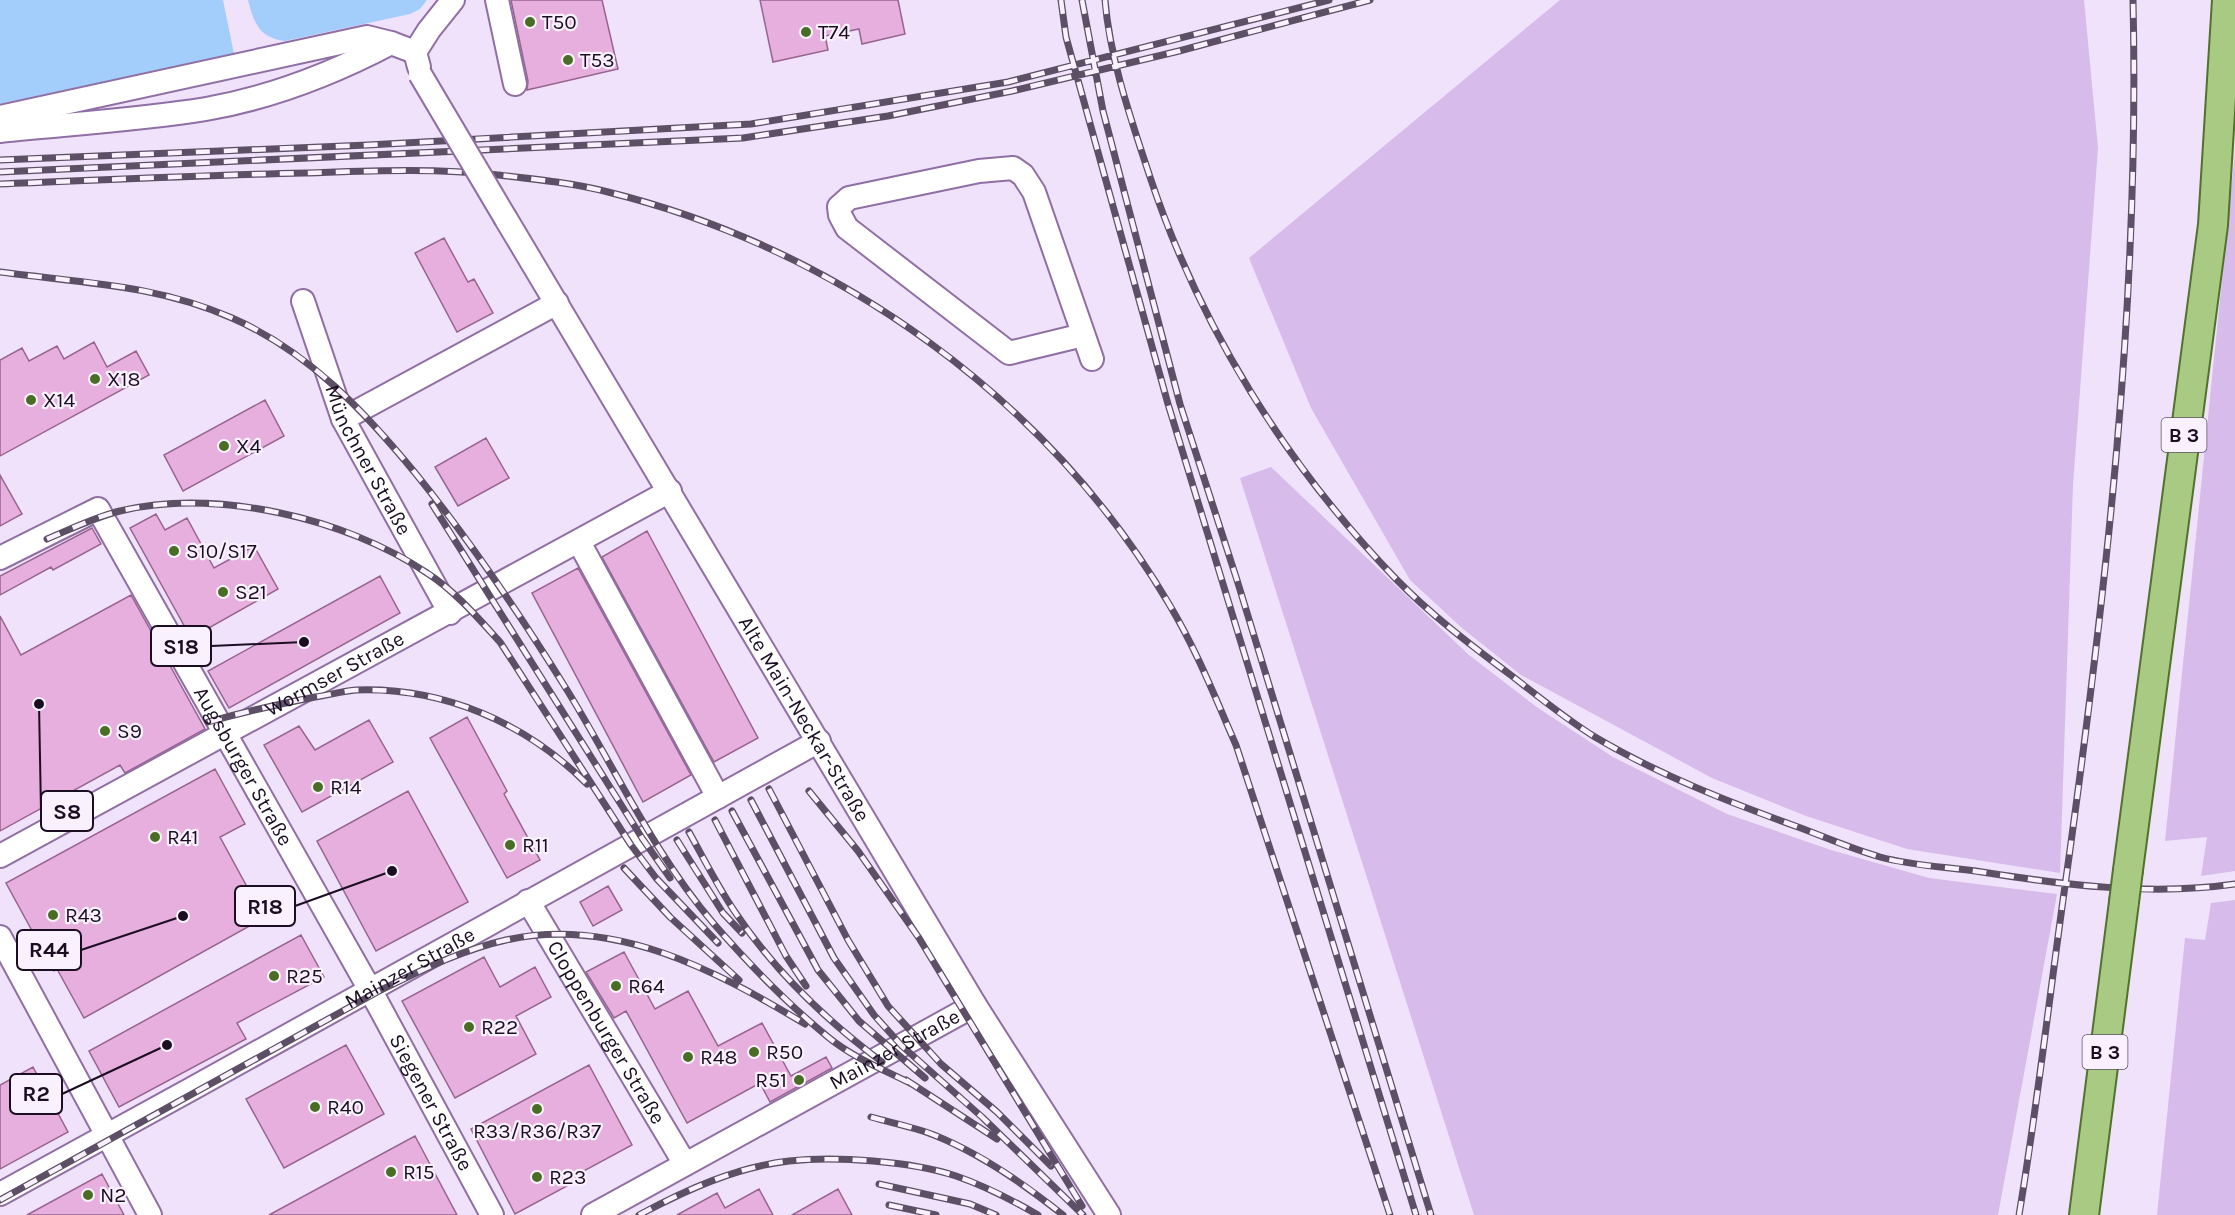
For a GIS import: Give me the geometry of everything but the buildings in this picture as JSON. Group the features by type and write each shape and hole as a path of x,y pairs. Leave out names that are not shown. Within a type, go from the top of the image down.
{"main road":[{"name":"B 3","path":"2084,1208 2213,225 2227,0"}],"lane":[{"path":"0,117 367,37 416,52 453,0"},
{"path":"497,0 515,84"},
{"path":"0,131 207,109 292,86 364,57 391,43"},
{"name":"Alte Main-Neckar-Straße","path":"416,52 420,74 506,219 975,1005 1109,1215"},
{"path":"1083,335 1009,353 847,228 838,207 849,198 979,171 1014,168 1034,192 1092,359"},
{"name":"Münchner Straße","path":"303,301 343,419 450,613"},
{"path":"343,419 557,303"},
{"name":"Wormser Straße","path":"0,856 450,613 670,491"},
{"name":"Augsburger Straße","path":"0,558 98,508 371,991"},
{"path":"579,542 718,797"},
{"name":"Mainzer Straße","path":"0,1194 371,991 528,901 819,741"},
{"name":"Cloppenburger Straße","path":"528,901 685,1164"},
{"path":"0,937 150,1215"},
{"name":"Siegener Straße","path":"371,991 492,1215"},
{"name":"Mainzer Straße","path":"593,1215 975,1005"}],"shaded area":[{"path":"1560,0 2084,0 2098,148 2073,485 2060,873 1907,849 1806,816 1712,778 1521,675 1462,628 1410,580 1311,408 1249,258"},
{"path":"2235,152 2235,871 2201,876 2207,837 2165,841"},
{"path":"1271,467 1469,655 1538,708 1613,757 1727,814 1831,850 1929,878 2057,894 1998,1215 1474,1215 1240,478"},
{"path":"2235,900 2235,1215 2157,1215 2185,938 2205,940 2211,903"}],"water":[{"path":"0,0 223,0 234,54 0,104"},
{"path":"248,0 427,0 420,9 410,14 285,41 263,33 255,22"}],"railway":[{"path":"1061,0 1066,37 1168,404 1416,1215"},
{"path":"1082,0 1103,111 1180,404 1237,580 1431,1215"},
{"path":"1105,0 1116,67 1170,233 1194,287 1250,392 1318,489 1356,535 1396,579 1467,642 1563,715 1619,751 1720,798 1870,854 1918,864 2076,885 2172,889 2235,884"},
{"path":"0,160 368,145 751,124 1008,82 1329,0"},
{"path":"0,172 743,138 888,116 1012,91 1179,51 1370,0"},
{"path":"2019,1215 2079,781 2117,448 2131,225 2134,113 2133,0"},
{"path":"0,184 402,171 450,171 567,184 608,192 693,218 776,252 855,293 929,342 999,399 1063,461 1120,530 1169,604 1188,638 1236,745 1390,1215"},
{"path":"0,272 118,286 146,291 203,307 260,332 286,348 333,385 397,451 476,553 567,690 672,869 714,924 769,983 828,1037 858,1057 912,1084"},
{"path":"47,539 120,511 157,505 197,503 238,506 320,523 358,537 427,573 457,596 500,642 631,845 656,878 718,943"},
{"path":"432,504 642,838 670,878"},
{"path":"208,722 275,705 356,690 421,695 452,702 510,727 538,743 587,784"},
{"path":"769,789 848,940 888,1006 941,1064 997,1112 1051,1166"},
{"path":"809,791 858,851 919,938 1082,1206"},
{"path":"751,800 834,958 874,1015 902,1046 982,1117 1083,1215"},
{"path":"732,811 818,970 859,1021 925,1078"},
{"path":"715,820 786,956 806,986"},
{"path":"689,832 729,902 766,954 821,1012 882,1062"},
{"path":"677,840 723,913 742,933"},
{"path":"624,868 670,917 739,980"},
{"path":"0,1200 379,991 457,955 506,940 546,935 586,935 624,942 699,967 805,1024"},
{"path":"906,1080 997,1139"},
{"path":"871,1117 926,1132 968,1151 1017,1181 1063,1215"},
{"path":"639,1215 693,1189 750,1168 789,1161 829,1159 896,1163 938,1171 988,1189 1038,1215"},
{"path":"879,1184 970,1204 996,1215"},
{"path":"889,1205 936,1215"}],"place":[{"name":"T50","path":"530,22"},
{"name":"T74","path":"806,32"},
{"name":"T53","path":"568,60"},
{"name":"X18","path":"95,379"},
{"name":"X14","path":"31,400"},
{"name":"X4","path":"224,446"},
{"name":"S10/S17","path":"174,551"},
{"name":"S21","path":"223,592"},
{"name":"S18","path":"304,642"},
{"name":"S8","path":"39,704"},
{"name":"S9","path":"105,731"},
{"name":"R14","path":"318,787"},
{"name":"R41","path":"155,837"},
{"name":"R11","path":"510,845"},
{"name":"R18","path":"392,871"},
{"name":"R43","path":"53,915"},
{"name":"R44","path":"183,916"},
{"name":"R25","path":"274,976"},
{"name":"R64","path":"616,986"},
{"name":"R22","path":"469,1027"},
{"name":"R2","path":"167,1045"},
{"name":"R50","path":"754,1052"},
{"name":"R48","path":"688,1057"},
{"name":"R51","path":"799,1080"},
{"name":"R40","path":"315,1107"},
{"name":"R33/R36/R37","path":"537,1109"},
{"name":"R15","path":"391,1172"},
{"name":"R23","path":"537,1177"},
{"name":"N2","path":"88,1195"}]}
